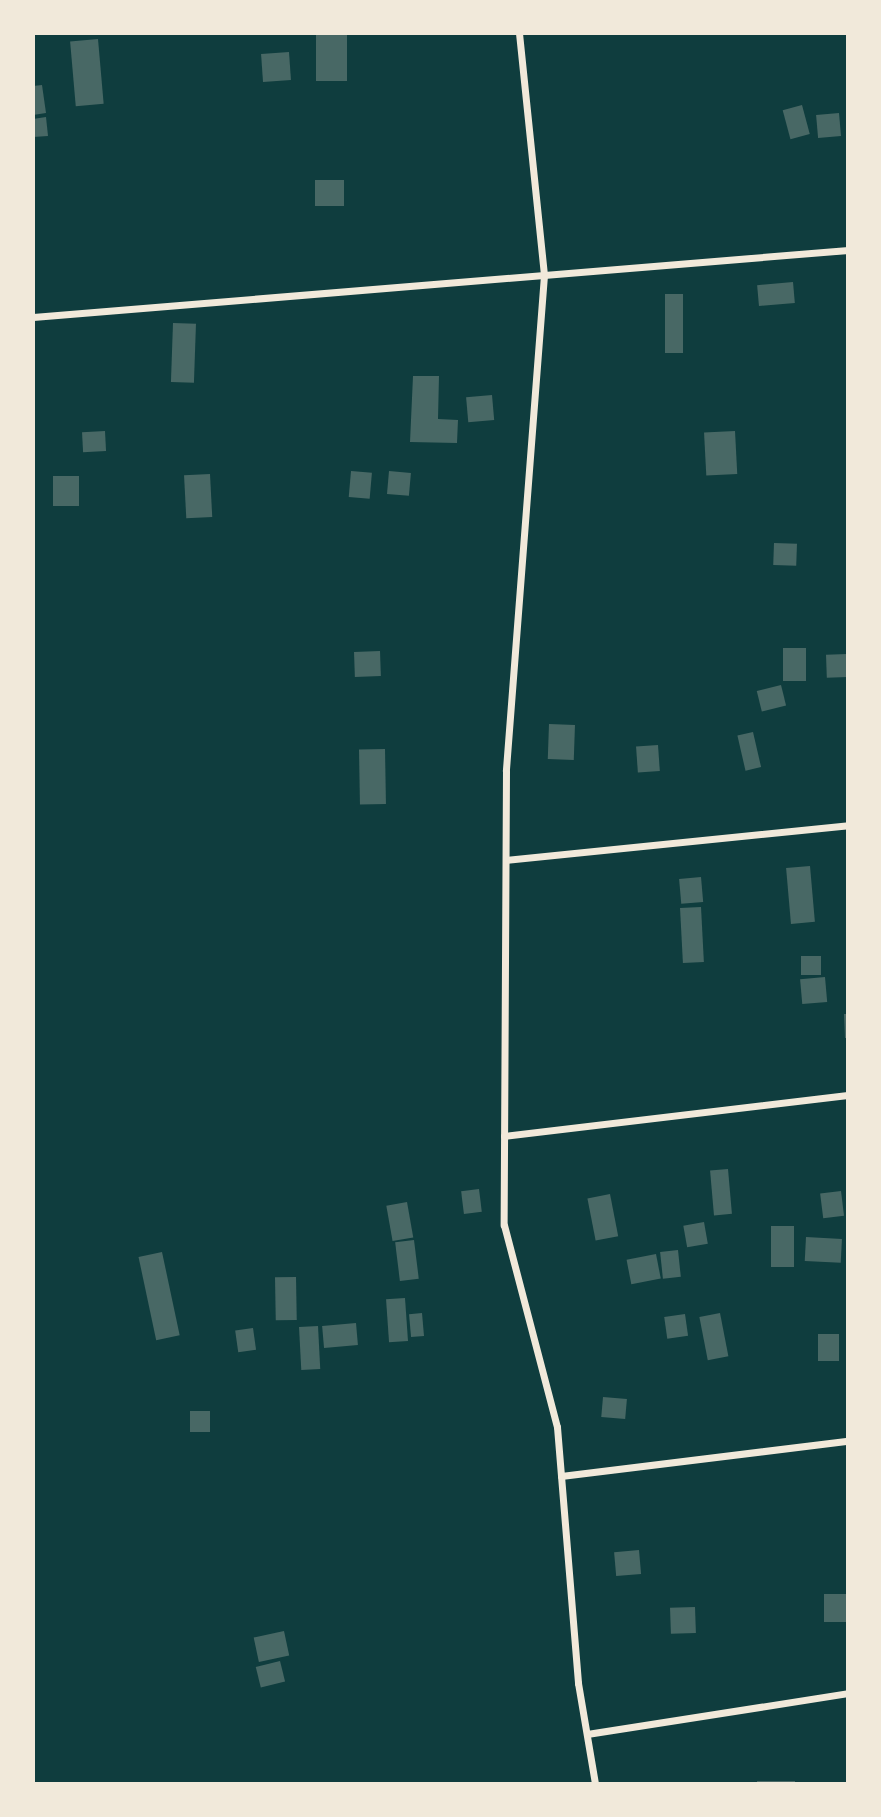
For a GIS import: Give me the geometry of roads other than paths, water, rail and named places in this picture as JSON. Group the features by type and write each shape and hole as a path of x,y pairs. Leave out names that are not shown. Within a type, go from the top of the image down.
{"street":[{"path":"519,33 544,275 506,771 504,1224 557,1427 579,1683 595,1784"},
{"path":"33,317 848,250"},
{"path":"506,860 848,825"},
{"path":"505,1136 848,1095"},
{"path":"561,1476 848,1441"},
{"path":"587,1734 848,1693"}]}
